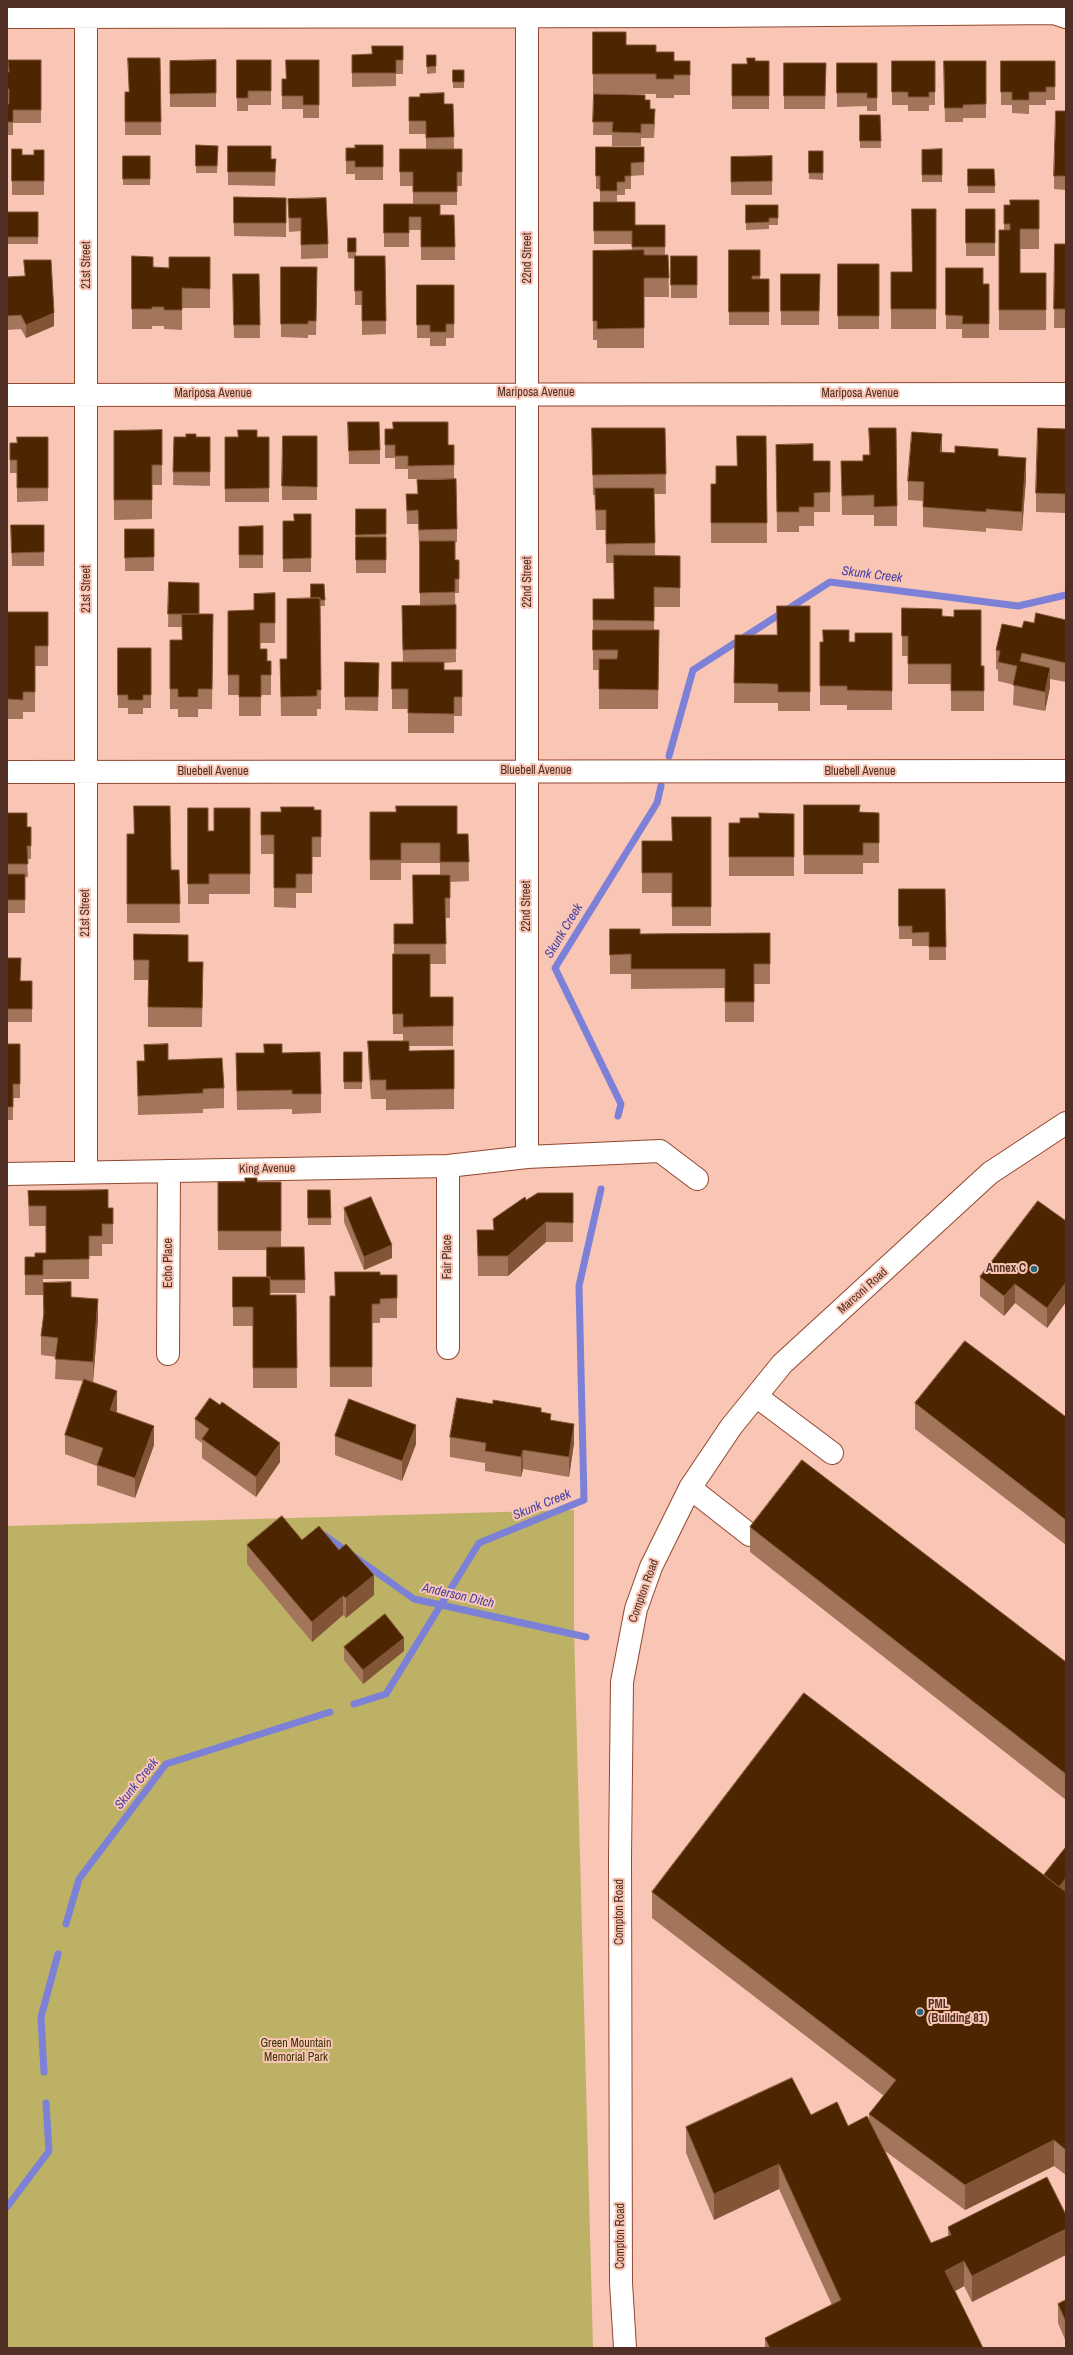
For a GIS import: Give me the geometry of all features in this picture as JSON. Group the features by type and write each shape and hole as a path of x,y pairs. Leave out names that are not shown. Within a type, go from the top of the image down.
{"street":[{"path":"7,17 86,12 527,11 1060,15"},
{"name":"22nd Street","path":"527,11 527,1157"},
{"name":"21st Street","path":"86,12 88,395 86,1171"},
{"name":"Mariposa Avenue","path":"7,395 528,393 1066,394"},
{"name":"Bluebell Avenue","path":"7,772 528,770 1066,771"},
{"name":"Marconi Road","path":"690,1488 731,1427 782,1364 990,1173 1066,1123"},
{"name":"King Avenue","path":"7,1174 86,1171 448,1166 527,1157 660,1151 697,1179"},
{"name":"Fair Place","path":"448,1166 448,1348"},
{"name":"Echo Place","path":"168,1354 169,1171"},
{"path":"756,1396 832,1453"},
{"path":"690,1488 750,1535"},
{"name":"Compton Road","path":"625,2348 621,2283 620,1857 622,1682 636,1608 651,1567 690,1488"}],"green space":[{"name":"Green Mountain Memorial Park","path":"574,1510 574,1630 593,2348 7,2348 7,1526"}],"building":[{"path":"593,32 626,32 626,45 656,45 656,52 674,52 674,61 690,61 690,75 674,75 674,79 656,79 656,74 593,74"},
{"path":"372,46 403,46 403,60 396,60 396,73 352,73 352,55 372,54"},
{"path":"427,55 436,55 436,66 427,67"},
{"path":"128,58 160,58 161,122 125,122 125,92 129,92"},
{"path":"747,58 755,58 755,61 769,61 769,96 732,96 732,64 747,64"},
{"path":"8,60 41,60 41,110 13,110 13,122 7,122 7,104 9,104 9,89 7,89 7,72 9,72"},
{"path":"216,60 216,93 170,94 170,61"},
{"path":"237,60 271,60 271,91 248,91 248,98 237,98"},
{"path":"286,60 319,60 319,105 303,105 303,96 282,96 282,79 286,79"},
{"path":"892,61 935,61 935,92 929,92 929,97 908,97 908,92 892,92"},
{"path":"944,61 986,61 986,104 963,105 963,108 945,108"},
{"path":"1001,61 1055,61 1055,87 1046,87 1046,92 1029,92 1029,100 1012,100 1012,92 1001,92"},
{"path":"784,63 826,63 825,96 784,96"},
{"path":"837,63 877,63 877,98 867,98 867,93 837,93"},
{"path":"453,70 464,70 464,82 453,82"},
{"path":"444,93 444,104 453,104 454,137 426,138 426,121 409,121 409,97 420,97 420,94"},
{"path":"594,94 645,95 645,100 650,100 650,109 655,109 654,124 641,124 641,133 612,132 613,122 593,122"},
{"path":"1056,111 1066,111 1066,176 1054,176"},
{"path":"860,115 880,115 881,141 860,141"},
{"path":"196,145 218,146 217,166 196,166"},
{"path":"355,145 383,145 383,167 355,167 355,161 346,161 346,148 355,148"},
{"path":"228,146 271,146 271,159 276,159 275,172 228,172"},
{"path":"596,147 644,147 644,162 631,163 631,176 625,176 625,182 617,182 617,191 600,191 600,176 596,176"},
{"path":"12,149 22,149 22,155 34,155 34,150 44,150 44,181 12,181"},
{"path":"400,149 462,149 462,172 457,172 457,192 413,192 413,172 400,172"},
{"path":"942,149 942,175 922,175 922,150"},
{"path":"809,151 823,151 823,173 809,173"},
{"path":"123,156 150,156 150,179 123,179"},
{"path":"772,156 772,181 731,182 731,157"},
{"path":"968,169 994,169 995,186 968,186"},
{"path":"234,197 286,198 286,223 234,223"},
{"path":"326,198 328,244 301,245 301,218 289,218 288,199"},
{"path":"1010,200 1039,200 1039,229 1020,229 1020,273 1046,273 1046,310 999,310 999,230 1010,230 1010,224 1004,224 1004,205 1010,205"},
{"path":"594,202 635,202 635,225 665,225 665,247 632,247 632,231 594,231"},
{"path":"384,204 440,204 440,215 454,215 455,247 421,247 421,217 409,217 409,233 384,233"},
{"path":"746,205 778,205 778,218 769,218 769,222 746,223"},
{"path":"912,209 936,209 936,309 891,309 891,272 912,272"},
{"path":"966,209 995,209 995,243 966,243"},
{"path":"7,212 38,212 38,237 7,237"},
{"path":"348,238 356,238 356,252 348,252"},
{"path":"1055,244 1066,244 1066,309 1054,309"},
{"path":"644,250 644,255 668,255 669,278 644,278 644,328 597,329 597,321 593,321 593,251"},
{"path":"729,250 760,250 760,276 752,276 752,279 769,279 769,312 729,312"},
{"path":"132,256 153,257 153,267 169,268 169,257 210,257 210,289 182,288 182,310 164,310 164,307 152,307 152,309 132,309"},
{"path":"355,256 385,256 386,321 362,321 362,291 355,291"},
{"path":"671,256 697,256 697,285 671,285"},
{"path":"24,260 51,260 54,313 26,325 21,315 7,316 7,277 25,276"},
{"path":"838,264 879,264 879,316 838,316"},
{"path":"281,267 317,267 316,321 308,321 308,324 281,324"},
{"path":"946,268 983,268 983,284 989,284 989,324 962,324 963,316 946,315"},
{"path":"233,274 259,274 260,325 234,325"},
{"path":"781,274 820,274 819,311 781,311"},
{"path":"417,285 454,285 454,324 446,324 446,332 430,332 430,325 417,325"},
{"path":"348,422 379,422 380,450 349,451"},
{"path":"393,422 448,422 448,445 454,445 454,465 408,466 408,456 395,456 395,445 385,445 385,429 393,429"},
{"path":"592,428 665,428 666,474 593,475"},
{"path":"869,428 896,428 897,506 874,507 874,495 842,496 841,461 863,461 863,455 870,455"},
{"path":"1038,428 1066,429 1066,494 1036,493"},
{"path":"162,430 162,465 152,465 152,500 114,500 114,431"},
{"path":"238,430 257,430 257,437 269,437 269,488 225,489 225,437 238,437"},
{"path":"912,432 942,434 940,452 955,453 955,446 998,449 998,456 1026,458 1022,512 986,509 986,512 923,507 924,482 908,481"},
{"path":"186,434 196,434 196,437 210,437 210,472 173,472 174,437 186,437"},
{"path":"283,436 317,436 317,487 282,486"},
{"path":"737,436 766,436 767,523 711,523 711,484 716,484 716,466 737,466"},
{"path":"17,437 48,437 48,488 17,488 17,460 10,460 10,443 17,443"},
{"path":"813,444 813,461 830,461 830,492 814,493 814,507 799,507 799,512 777,512 776,445"},
{"path":"456,479 457,529 419,530 418,510 407,511 406,494 418,494 417,480"},
{"path":"595,488 654,488 655,543 606,544 606,510 596,510"},
{"path":"356,509 386,509 386,534 356,535"},
{"path":"294,514 311,514 311,558 283,559 283,521 294,521"},
{"path":"11,525 44,525 44,552 12,553"},
{"path":"263,526 263,555 239,555 239,527"},
{"path":"125,529 154,529 154,557 125,558"},
{"path":"356,537 386,537 386,560 356,560"},
{"path":"420,541 455,541 455,560 459,560 459,579 455,579 455,592 420,593"},
{"path":"614,555 680,556 680,588 654,587 654,621 593,620 593,599 614,599"},
{"path":"169,582 199,583 199,614 168,614"},
{"path":"311,584 324,584 325,600 320,600 320,598 311,598"},
{"path":"275,593 275,623 260,623 260,649 267,649 267,661 271,661 271,675 261,675 261,697 239,697 239,675 228,675 228,611 254,610 254,594"},
{"path":"320,598 321,690 317,690 317,696 281,697 280,659 287,659 287,599"},
{"path":"456,605 456,649 403,650 402,606"},
{"path":"777,606 810,606 810,692 778,692 778,684 734,683 735,635 777,635"},
{"path":"902,608 942,609 942,616 954,617 954,610 981,610 981,666 984,666 984,691 951,691 951,664 908,664 908,636 902,636"},
{"path":"7,612 48,612 48,646 35,646 35,692 23,692 23,700 7,699"},
{"path":"1036,613 1066,620 1066,663 1022,653 1020,661 1050,668 1045,692 1013,685 1017,666 998,662 1000,651 996,650 1002,624 1022,628 1024,621 1034,623"},
{"path":"182,614 213,614 212,689 198,689 198,697 178,697 178,689 170,689 170,640 182,640"},
{"path":"593,630 659,630 658,690 599,689 599,659 617,659 618,650 593,650"},
{"path":"823,630 849,630 849,642 855,642 855,633 892,633 892,691 847,690 847,686 820,686 820,642 823,642"},
{"path":"118,648 151,648 151,695 143,695 143,700 128,700 128,695 118,695"},
{"path":"345,662 379,663 378,697 345,697"},
{"path":"392,662 444,662 444,670 462,670 462,697 454,697 454,714 408,713 408,689 392,689"},
{"path":"804,805 860,805 859,812 879,813 879,843 863,843 863,855 804,855"},
{"path":"134,806 170,806 171,870 179,870 180,904 127,904 127,834 134,834"},
{"path":"396,806 457,806 457,834 468,834 469,862 440,862 440,843 401,843 401,860 370,860 370,812 396,812"},
{"path":"281,807 314,807 314,810 321,810 321,837 312,837 312,874 296,874 296,888 274,888 274,835 261,835 261,812 281,812"},
{"path":"188,808 208,808 208,831 214,831 214,808 250,808 250,874 209,874 209,884 188,884"},
{"path":"7,813 27,813 27,827 31,827 31,846 27,846 28,864 7,864"},
{"path":"759,813 794,814 794,857 729,857 729,823 740,823 740,818 759,818"},
{"path":"672,817 711,817 711,907 672,907 672,873 642,873 642,841 672,841"},
{"path":"7,874 25,874 25,900 7,900"},
{"path":"413,875 450,875 450,898 445,898 446,944 394,944 394,924 413,924"},
{"path":"899,889 945,889 946,947 929,947 929,932 912,933 912,926 899,926"},
{"path":"610,929 640,929 640,934 770,933 770,964 754,964 754,1002 725,1002 725,969 631,969 631,954 610,955"},
{"path":"134,934 188,935 188,962 203,962 202,1008 148,1007 149,960 134,960"},
{"path":"393,954 430,954 430,997 453,997 453,1026 403,1027 403,1014 393,1014"},
{"path":"7,958 21,958 20,981 32,981 32,1009 7,1009"},
{"path":"368,1041 409,1041 409,1051 454,1050 454,1089 386,1090 386,1080 371,1080"},
{"path":"7,1044 20,1044 20,1084 13,1084 13,1107 7,1107"},
{"path":"168,1044 168,1060 222,1058 224,1088 203,1089 203,1093 138,1096 137,1061 145,1061 144,1045"},
{"path":"264,1044 282,1044 282,1053 320,1052 321,1094 292,1094 292,1090 237,1091 236,1053 264,1053"},
{"path":"344,1052 362,1052 362,1082 344,1082"},
{"path":"245,1178 257,1178 257,1182 281,1182 281,1231 218,1231 218,1182 245,1182"},
{"path":"108,1190 108,1208 113,1208 113,1224 102,1224 102,1236 89,1236 89,1259 43,1260 43,1275 25,1275 25,1257 35,1257 35,1253 46,1253 46,1206 29,1206 28,1191"},
{"path":"308,1190 330,1190 331,1218 308,1218"},
{"path":"538,1193 573,1193 573,1223 546,1222 508,1256 478,1256 477,1230 494,1230 493,1219 525,1197 526,1200"},
{"path":"371,1197 392,1245 364,1257 344,1208"},
{"name":"Annex C","path":"1038,1201 1066,1221 1066,1282 1047,1308 1015,1284 1004,1296 980,1277"},
{"path":"267,1247 304,1247 305,1280 270,1280 270,1277 267,1277"},
{"path":"335,1272 380,1272 380,1275 397,1275 397,1298 380,1299 380,1304 372,1304 372,1367 330,1367 330,1296 335,1296"},
{"path":"233,1277 270,1277 270,1295 296,1295 297,1368 253,1368 253,1307 233,1307"},
{"path":"71,1282 71,1297 98,1299 93,1362 55,1359 58,1338 41,1336 44,1313 43,1283"},
{"path":"965,1341 1066,1417 1066,1520 915,1403"},
{"path":"84,1379 117,1391 110,1410 154,1426 135,1478 97,1465 103,1448 65,1435"},
{"path":"210,1398 220,1405 222,1402 280,1443 256,1477 202,1439 209,1429 195,1419"},
{"path":"457,1398 493,1404 493,1400 541,1408 541,1412 551,1414 550,1420 574,1424 569,1457 523,1450 521,1457 485,1451 486,1443 450,1437"},
{"path":"349,1399 416,1425 402,1461 335,1436"},
{"path":"802,1460 1066,1662 1066,1774 750,1527"},
{"path":"282,1516 302,1540 319,1526 339,1550 346,1544 374,1575 346,1598 343,1596 312,1622 247,1545"},
{"path":"385,1614 404,1638 363,1670 344,1647"},
{"name":"PML (Building 81)","path":"804,1693 1066,1892 1066,2150 1054,2140 965,2185 869,2114 896,2080 652,1892"},
{"path":"1066,1847 1066,1878 1059,1887 1044,1875"},
{"path":"792,2078 811,2115 837,2102 848,2126 867,2116 931,2243 951,2235 948,2227 1047,2177 1066,2215 1066,2229 972,2276 964,2261 945,2271 983,2348 770,2348 765,2338 841,2300 779,2164 714,2194 686,2127"},
{"path":"1066,2300 1066,2322 1058,2304"}],"waterway":[{"name":"Skunk Creek","path":"669,756 693,670 830,582 1018,606 1066,595"},
{"name":"Skunk Creek","path":"618,1116 621,1104 555,968 657,803 661,786"},
{"name":"Skunk Creek","path":"354,1704 386,1694 479,1543 584,1500 579,1286 601,1189"},
{"name":"Anderson Ditch","path":"324,1535 414,1599 586,1637"},
{"name":"Skunk Creek","path":"66,1924 79,1879 166,1764 330,1712"},
{"name":"Skunk Creek","path":"44,2072 41,2017 58,1954"},
{"name":"Skunk Creek","path":"7,2207 49,2151 46,2103"}],"place":[{"name":"Annex C","path":"1034,1269"},
{"name":"PML (Building 81)","path":"920,2012"}]}
